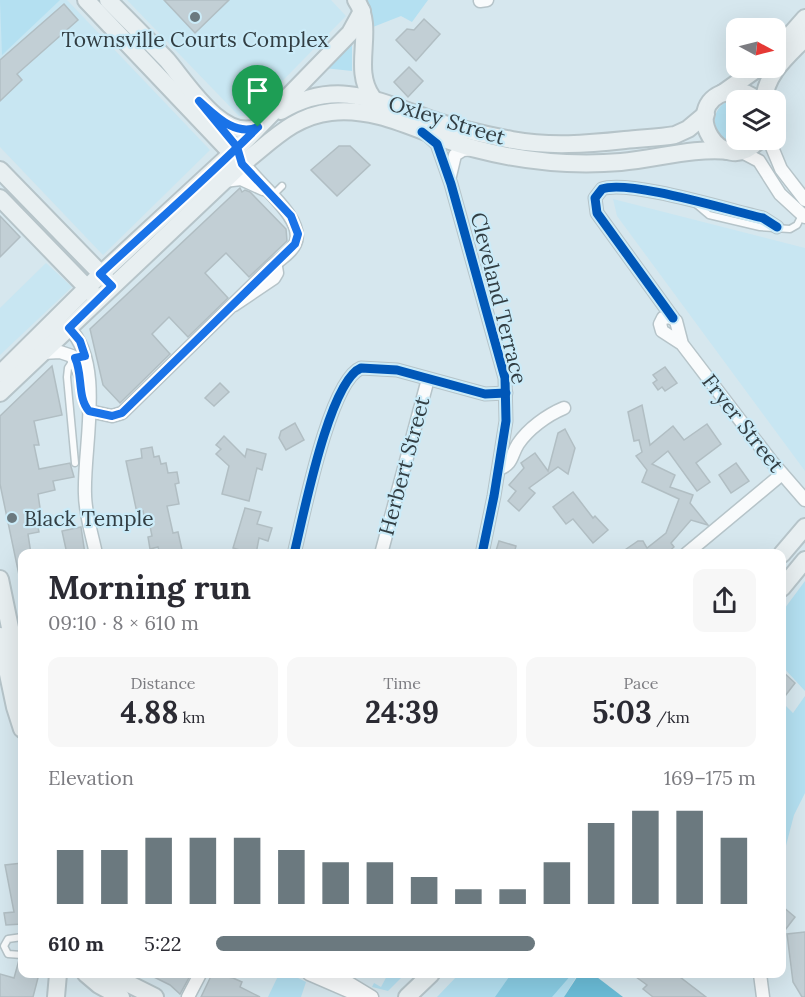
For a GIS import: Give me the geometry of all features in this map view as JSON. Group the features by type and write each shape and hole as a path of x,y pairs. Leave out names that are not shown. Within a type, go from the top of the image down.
{"main road":[{"path":"86,0 241,156"},
{"path":"108,0 167,61 241,156"},
{"path":"106,280 225,181 259,126 352,30 359,6"},
{"path":"359,6 363,82 372,97"},
{"path":"786,40 805,18"},
{"path":"765,90 772,74 805,38"},
{"name":"Oxley Street","path":"259,126 284,109 310,98 342,94 372,97 468,131 514,141 596,144 667,136 688,129 706,114 714,100 745,78"},
{"path":"199,101 237,129 250,130 259,126"},
{"name":"Oxley Street","path":"241,156 308,117 334,111 367,112 475,149 531,159 621,162 705,149 735,151"},
{"path":"706,114 706,128 712,140 735,151"},
{"path":"0,374 64,323 106,280 241,156"},
{"path":"0,170 106,280"},
{"path":"0,198 93,294"},
{"path":"0,393 42,353 64,323"},
{"path":"786,549 805,527"},
{"path":"786,583 805,560"},
{"path":"0,579 18,667"},
{"path":"0,636 18,716"},
{"path":"56,997 58,978"},
{"path":"92,978 121,997"},
{"path":"117,978 155,997"},
{"path":"407,997 425,984"}],"street":[{"name":"Cleveland Terrace","path":"422,132 437,144 451,184 504,372 506,393 499,469 483,549"},
{"name":"Cleveland Terrace","path":"451,184 450,169 455,155 463,150 475,149"},
{"path":"773,150 781,169 801,196 804,216"},
{"path":"735,151 759,161 777,191 804,216"},
{"path":"89,411 112,416 122,413 293,248 298,234 291,216 270,194 241,156"},
{"path":"225,181 241,179 270,194"},
{"name":"Fryer Street","path":"695,202 640,190 604,187 596,194 594,205 606,227 673,318 663,318 660,328 682,344 782,474 805,500"},
{"path":"695,202 763,218 777,227"},
{"path":"64,323 80,341 80,357 89,411 85,491 95,549"},
{"path":"42,353 60,352 80,357"},
{"path":"295,549 326,429 346,380 361,368 397,370 479,393 506,393"},
{"name":"Herbert Street","path":"382,549 428,379"},
{"path":"499,469 509,464 524,437 546,418 564,408"},
{"path":"692,549 782,474"},
{"path":"188,997 198,978"},
{"path":"319,978 362,997"},
{"path":"341,978 372,997"},
{"path":"761,978 763,997"}],"lane":[{"path":"270,194 282,186"},
{"path":"695,202 709,215 760,227 793,228 804,216"},
{"path":"75,463 67,372 80,357"},
{"path":"18,938 8,939 4,946 8,954 18,955"}],"shaded area":[{"path":"0,0 67,0 210,150 103,255 0,147"},
{"path":"0,0 60,0 2,55"},
{"path":"127,0 331,0 346,16 248,116 239,116"},
{"path":"363,0 428,0 412,22 401,16 373,27 371,14"},
{"path":"352,39 352,71 324,68"},
{"path":"726,102 726,139 716,127 715,119 717,111"},
{"path":"613,199 805,248 805,471 617,216"},
{"path":"46,263 72,287 0,355 0,308"},
{"path":"805,581 805,691 786,670 786,607"},
{"path":"805,696 805,793 794,815 786,846 786,706 793,713"},
{"path":"277,978 298,978 306,982 301,997 268,997"},
{"path":"386,978 401,978 388,991 372,987 374,983 381,987"},
{"path":"455,978 576,978 564,997 437,997"},
{"path":"508,978 569,978 552,997 495,997"},
{"path":"576,978 598,978 623,997 564,997"}],"building":[{"name":"Townsville Courts Complex","path":"164,0 229,0 195,33"},
{"path":"64,4 78,20 17,74 22,80 0,101 0,60"},
{"path":"424,19 440,34 416,61 396,40 407,29 414,30"},
{"path":"409,67 423,81 408,97 394,82"},
{"path":"339,146 350,146 370,165 337,196 311,170"},
{"path":"240,188 242,192 245,190 250,192 286,229 287,241 249,277 226,253 205,273 228,298 188,337 169,317 152,334 170,354 120,403 103,385 90,329"},
{"path":"0,216 20,237 0,257"},
{"path":"52,366 62,415 34,421 39,445 34,445 39,469 70,463 74,477 53,481 55,490 38,494 42,522 37,523 39,532 28,534 30,549 18,549 18,570 0,484 0,416"},
{"path":"665,367 677,383 665,391 662,387 658,390 653,383 657,380 653,375"},
{"path":"220,383 229,392 214,406 205,398"},
{"path":"642,405 650,445 673,426 684,440 707,424 721,444 696,463 710,482 697,491 668,451 652,464 675,475 670,487 693,495 690,503 708,525 691,520 671,543 674,547 672,549 626,549 638,541 643,541 647,548 666,533 679,499 642,482 647,470 636,456 642,452 639,440 634,441 628,412"},
{"path":"295,423 304,440 286,450 279,438 281,431"},
{"path":"565,429 575,448 568,474 558,467 529,488 535,493 519,511 508,501 516,491 509,485 524,468 521,463 535,453 548,471 558,433"},
{"path":"224,436 245,457 247,449 266,454 262,470 257,468 249,501 222,494 229,466 216,454 221,449 216,445"},
{"path":"152,447 154,457 159,456 161,464 166,463 168,473 177,472 179,483 175,484 179,504 167,506 173,533 178,532 182,549 159,549 158,547 150,549 148,537 152,536 149,521 145,521 143,511 137,513 126,461 142,458 141,449"},
{"path":"736,463 749,481 731,493 719,475"},
{"path":"573,492 593,518 595,516 608,530 593,543 573,519 566,524 553,507"},
{"path":"245,508 261,512 257,524 272,528 268,541 259,538 257,549 233,548"},
{"path":"81,527 84,549 66,549 62,531"},
{"path":"499,541 516,546 515,549 497,549"},
{"path":"786,675 795,683 786,695"},
{"path":"18,863 18,924 6,925 4,913 14,912 5,865"},
{"path":"786,909 795,917 786,929"},
{"path":"805,932 805,997 802,997 793,982 787,934"},
{"path":"18,964 18,978 38,978 33,997 0,997 0,974 14,978"},
{"path":"156,978 189,978 180,994 170,985"},
{"path":"210,978 233,978 242,982 240,987 260,997 201,997"},
{"path":"637,978 681,978 706,997 653,997 643,989 647,985"}],"cycle path":[{"path":"422,132 437,144 451,184 505,378 506,421 483,549"},
{"path":"673,318 597,213 595,198 602,189 634,188 680,197 763,218 777,227"},
{"path":"295,549 328,423 338,397 349,378 361,368 397,370 485,394 506,393"}],"place":[{"name":"Townsville Courts Complex","path":"195,17"},
{"name":"Black Temple","path":"12,518"}],"route":[{"path":"258,127 244,142 237,147 100,274 112,286 69,328 78,338 85,356 75,358 80,375 83,402 89,411 98,415 112,416 122,413 295,244 298,234 291,216 242,164 237,147 214,122 199,101 225,123 237,129 250,130 258,127"}]}
